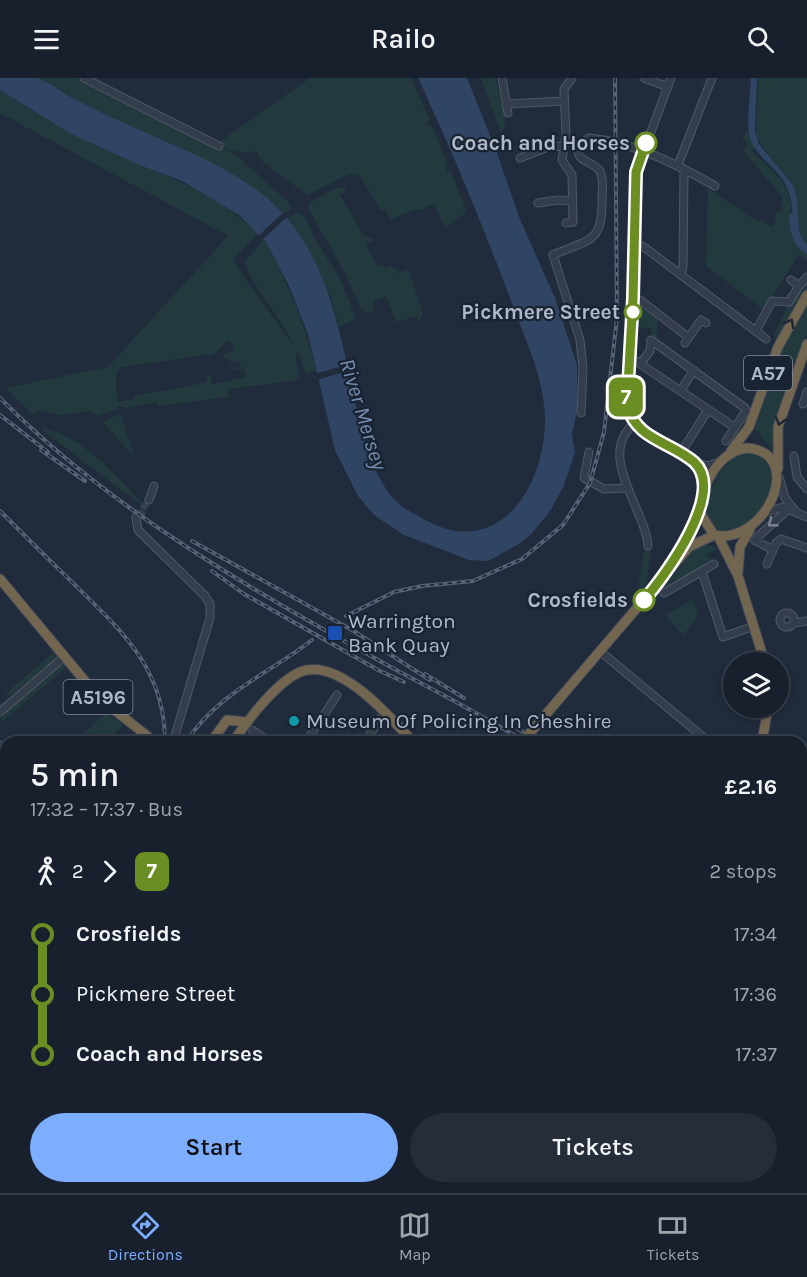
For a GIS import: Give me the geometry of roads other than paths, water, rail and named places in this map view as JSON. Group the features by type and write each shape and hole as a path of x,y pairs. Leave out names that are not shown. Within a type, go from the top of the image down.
{"highway":[{"name":"A57","path":"762,652 738,576 716,536 700,513 703,491 721,461 749,427 778,347 807,296"},
{"name":"A57","path":"716,536 733,535 753,524 766,512 777,494 778,427 807,344"},
{"path":"731,451 747,448 758,449 768,456 778,473"},
{"path":"652,590 692,532 700,513"},
{"name":"A57","path":"738,576 740,547 753,524"},
{"path":"582,675 597,650 640,605 689,547 716,536"},
{"name":"A5196","path":"0,579 103,702 147,736"},
{"path":"528,736 582,675 611,637"},
{"path":"239,736 267,700 296,674 314,669 333,674 363,692 385,712 405,736"},
{"path":"763,736 766,718"},
{"path":"215,736 220,729 232,726 247,727"}],"street":[{"path":"84,78 219,146"},
{"path":"502,78 508,113"},
{"path":"569,222 572,175 562,160 566,129 564,88 572,78"},
{"path":"644,78 668,87"},
{"path":"671,78 636,172 633,298 626,400 635,423 653,440 694,462 708,466 721,461"},
{"path":"681,274 683,269 681,167 712,78"},
{"path":"506,104 564,101"},
{"path":"581,413 583,368 579,340 553,255 594,236 600,231 603,222 600,172 581,159 577,152 578,145 584,139 595,138 643,151 681,167 715,186"},
{"path":"520,158 548,147 563,146"},
{"path":"538,204 558,200 572,201"},
{"path":"635,244 642,245 766,339"},
{"path":"756,331 772,301 789,302 807,277"},
{"path":"791,280 800,286"},
{"path":"633,298 640,300 687,340 701,320 706,323"},
{"path":"641,363 650,351 651,340 746,409 726,441"},
{"path":"630,357 734,427"},
{"path":"681,390 693,370"},
{"path":"803,404 807,392"},
{"path":"680,454 708,410"},
{"path":"635,423 622,438 622,470 626,488 644,522 648,546"},
{"path":"589,452 584,478 604,489 626,488"},
{"path":"794,456 797,477 807,489"},
{"path":"694,462 699,472 703,491"},
{"path":"778,473 785,498 792,509"},
{"path":"148,500 154,486"},
{"path":"766,512 780,507 792,509 807,517"},
{"path":"773,550 754,540 792,509"},
{"path":"137,519 138,530 205,596 210,604 210,618 175,736"},
{"path":"767,564 781,539 807,548"},
{"path":"663,593 674,583 708,567 723,637 754,626"},
{"path":"794,623 807,621"},
{"path":"601,652 702,736"},
{"path":"0,712 64,657"},
{"path":"310,736 337,695"},
{"path":"369,736 385,712"},
{"path":"247,727 261,736"}],"water":[{"path":"0,78 37,78 45,81 96,110 219,167 262,194 284,215 301,237 326,289 343,345 365,443 382,482 399,504 409,511 446,529 470,531 491,526 509,514 523,496 534,475 542,450 545,424 539,379 530,349 468,191 418,78 467,78 497,153 519,217 555,298 577,365 578,407 572,434 575,452 564,485 551,510 532,533 519,544 488,561 469,560 404,535 374,515 358,496 335,450 308,334 289,286 266,242 239,215 182,181 137,164 69,133 0,90"},
{"path":"751,78 757,78 755,131 759,144 793,185 797,198 799,231 807,247 807,255 801,248 795,232 790,198 785,183 758,152 750,138 748,117"}],"waterway":[{"path":"793,217 796,235 807,250"}],"tunnel":[{"path":"136,517 145,505 139,519"}],"railway":[{"path":"346,616 394,592 422,586 473,581 522,559 563,525 590,483 604,432 617,318 615,78"},
{"path":"0,398 43,439 88,476 135,512 184,545 285,607 515,736"},
{"path":"0,415 48,452"},
{"path":"41,450 85,481"},
{"path":"0,511 110,620 138,654 158,694 165,736"},
{"path":"192,541 352,630 430,680"},
{"path":"212,571 244,594 378,670 404,682"},
{"path":"191,736 213,710 244,685 312,640"},
{"path":"425,674 464,698"},
{"path":"518,729 530,736"}],"place":[{"name":"Coach and Horses","path":"646,143"},
{"name":"Pickmere Street","path":"633,312"},
{"name":"Crosfields","path":"644,600"},
{"name":"Warrington Bank Quay","path":"335,633"},
{"name":"Museum Of Policing In Cheshire","path":"294,721"}],"water label":[{"name":"River Mersey","path":"364,414"}]}
